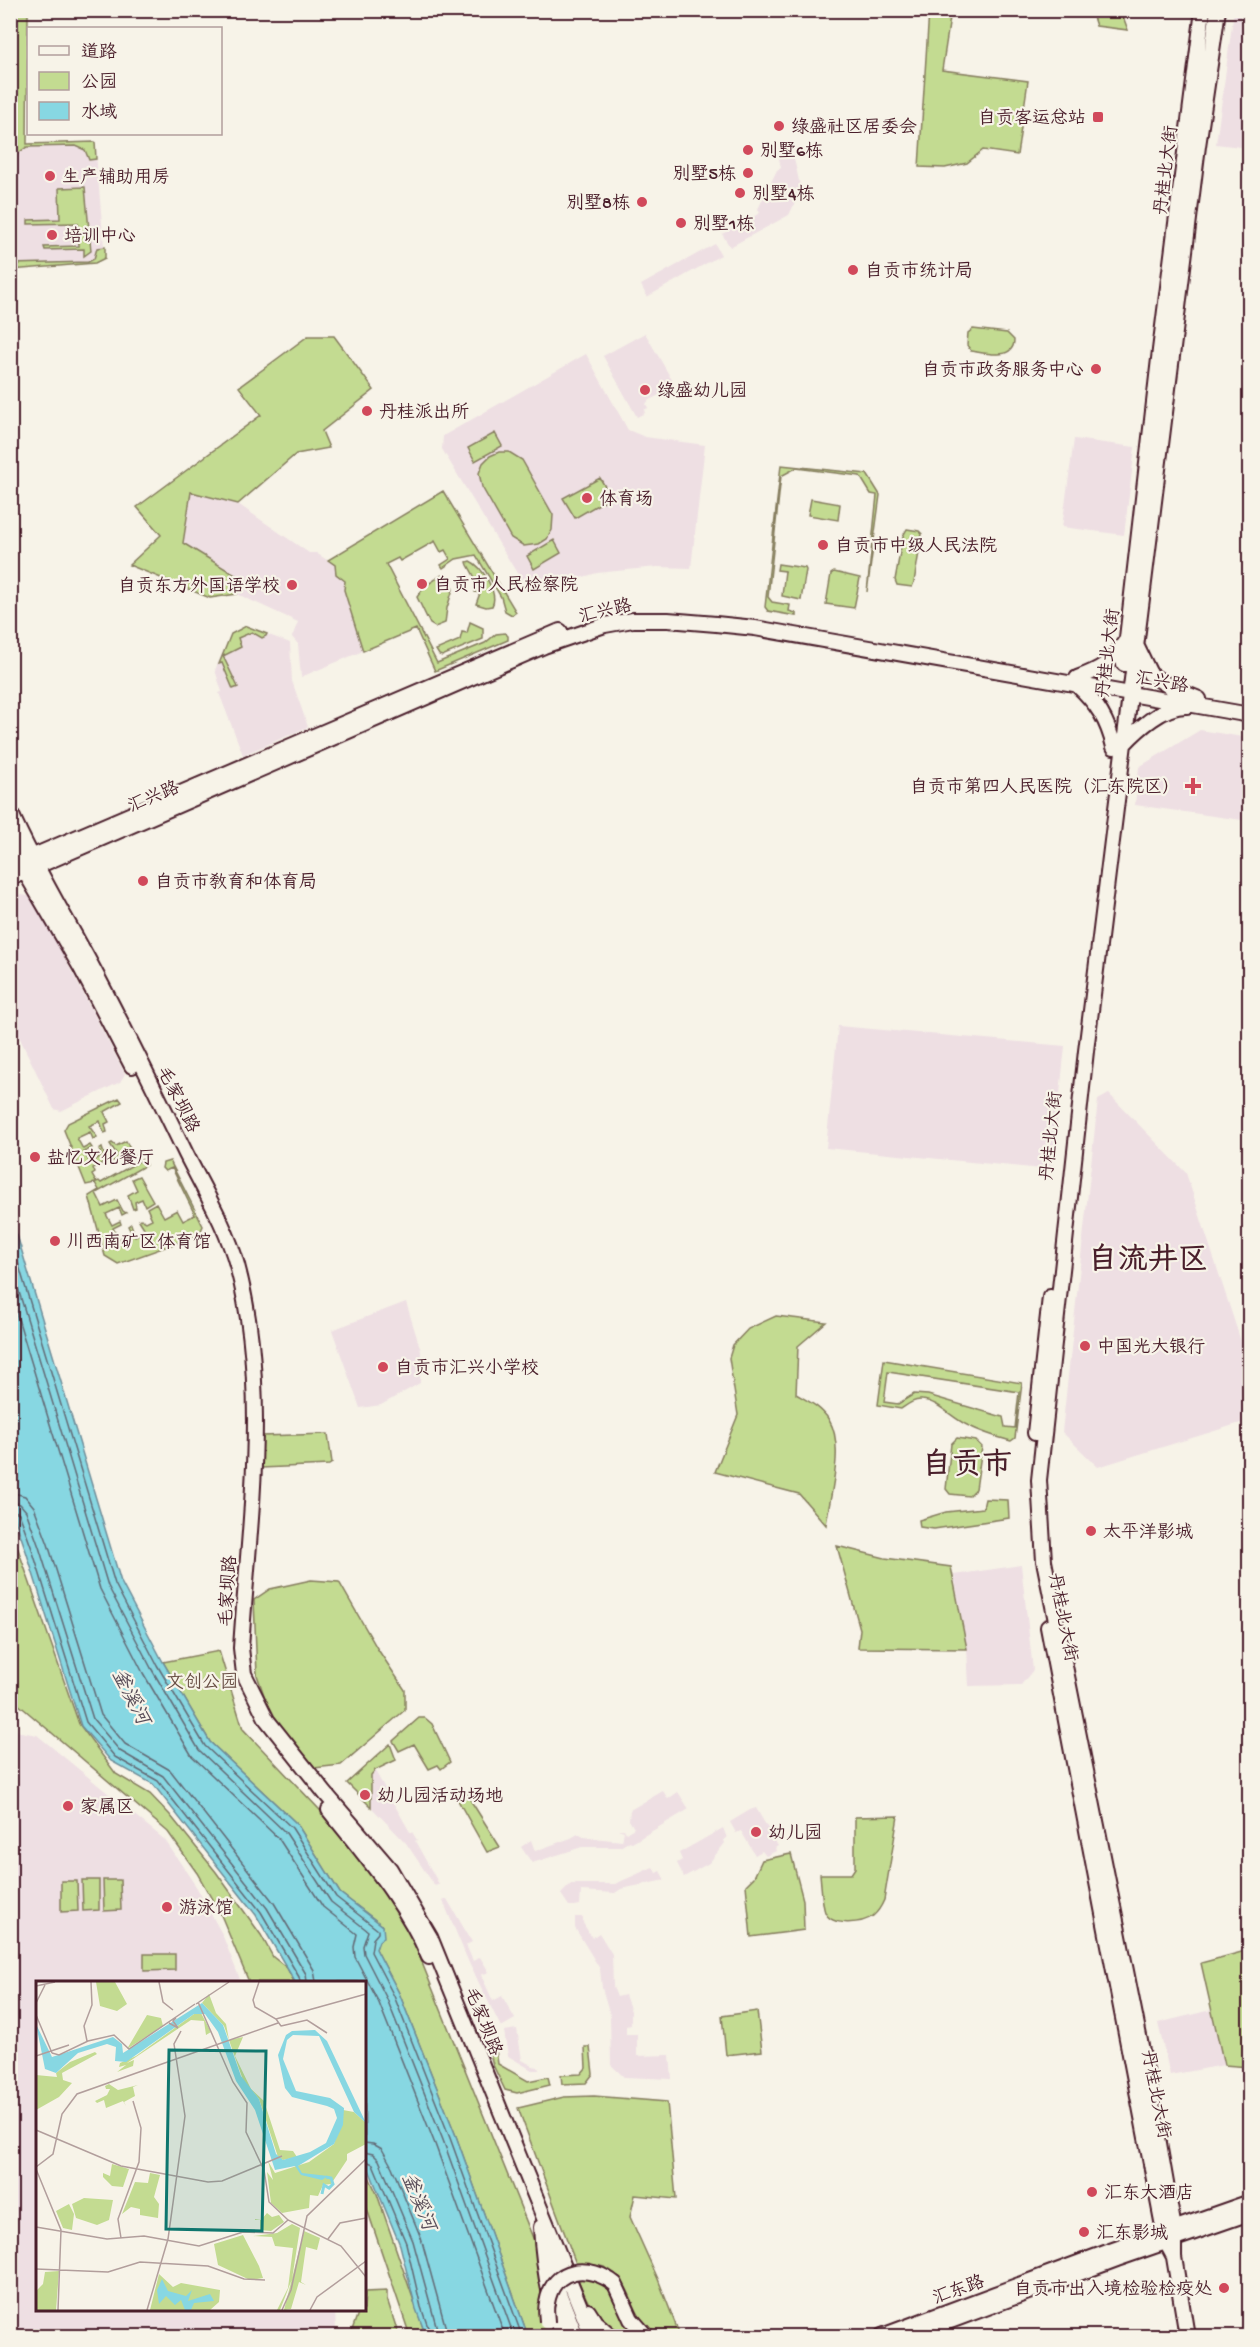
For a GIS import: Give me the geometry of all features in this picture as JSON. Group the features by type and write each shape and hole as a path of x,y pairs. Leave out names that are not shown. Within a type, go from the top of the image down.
{"main road":[{"name":"丹桂北大街","path":"1187,2337 1149,2086 1044,1561 1039,1480 1126,690 1160,350 1203,10"},
{"name":"丹桂北大街","path":"1131,642 1218,10"},
{"name":"汇兴路","path":"10,878 25,864 544,646 614,623 633,620 668,620 755,628 1199,702 1250,715"},
{"path":"1199,702 1150,674 1131,642 1112,661 1077,681 1094,700 1119,746 1144,723 1180,706 1199,702 1250,708"},
{"name":"毛家坝路","path":"10,811 25,864 139,1080 228,1264 236,1297 243,1348 247,1429 231,1647 236,1675 260,1726 381,1874 422,1941 552,2255"},
{"name":"毛家坝路","path":"10,840 96,974 181,1144 237,1263 251,1347 255,1428 253,1489 241,1648 244,1674 267,1720 390,1869 430,1937 592,2337"},
{"name":"汇东路","path":"910,2337 1170,2236 1250,2202"},
{"name":"汇东路","path":"882,2337 1170,2236 1250,2213"},
{"path":"541,2227 544,2271 562,2337"},
{"path":"552,2255 559,2293 576,2337"},
{"path":"552,2255 585,2337"},
{"path":"553,2337 547,2322 546,2304 551,2289 561,2278 575,2271 590,2271 605,2276 615,2284 631,2319 646,2337"},
{"path":"572,2284 596,2322 611,2337"}],"shaded area":[{"path":"1234,10 1249,11 1249,148 1216,144"},
{"path":"11,79 27,79 27,144 95,142 105,258 95,263 11,270"},
{"path":"791,145 801,190 789,215 730,247 722,234 760,213 758,209 777,170 781,168 777,148"},
{"path":"715,244 721,255 647,297 641,285"},
{"path":"645,333 676,387 649,400 646,404 648,408 644,410 645,413 637,417 603,356"},
{"path":"586,354 628,430 645,437 705,445 691,568 657,567 597,573 529,593 442,449 443,436"},
{"path":"1074,439 1135,447 1124,535 1062,527"},
{"name":"自贡东方外国语学校","path":"191,492 238,504 309,553 316,553 335,565 336,574 345,581 344,590 363,651 301,677 298,644 292,637 298,622 237,594 242,579 183,543"},
{"path":"246,626 290,643 292,681 308,727 243,755 219,693 222,692 215,670 231,634"},
{"name":"自贡市第四人民医院（汇东院区）","path":"1200,730 1249,738 1249,821 1135,805 1139,767"},
{"path":"10,895 29,896 59,947 125,1074 120,1082 61,1111 54,1109 11,1020"},
{"path":"838,1026 1065,1046 1052,1170 826,1148"},
{"path":"1109,1094 1186,1173 1249,1366 1250,1420 1098,1467 1062,1432 1098,1100"},
{"name":"自贡市汇兴小学校","path":"406,1302 421,1351 420,1383 381,1405 360,1408 332,1330"},
{"path":"1021,1565 1033,1670 1021,1685 969,1686 967,1649 954,1575"},
{"path":"10,1730 37,1735 165,1840 197,1888 222,1934 241,1981 36,1981 36,2311 335,2311 336,2330 334,2336 19,2336 17,2334 11,2336"},
{"path":"375,1771 410,1832 417,1840 415,1841 439,1884 435,1886 406,1843 371,1807 371,1775"},
{"path":"663,1791 668,1799 678,1792 689,1809 632,1843 630,1841 620,1847 582,1847 532,1863 521,1847 531,1840 535,1851 578,1834 584,1837 622,1841 624,1831 618,1829 624,1829 626,1833 634,1828 629,1820 630,1810"},
{"name":"幼儿园","path":"756,1808 778,1846 775,1848 776,1851 766,1856 762,1851 755,1855 741,1831 736,1833 730,1822"},
{"path":"723,1828 727,1838 724,1840 725,1843 709,1863 684,1877 677,1863 682,1860 679,1853"},
{"path":"653,1867 656,1873 660,1871 665,1880 621,1889 615,1893 581,1891 580,1905 574,1906 569,1906 561,1894 571,1884 615,1884"},
{"path":"447,1899 472,1942 466,1945 473,1961 480,1957 489,1972 481,1975 493,2001 502,1996 515,2019 501,2027 469,1963 443,1901"},
{"path":"575,1917 583,1917 583,1923 592,1938 599,1933 612,1954 613,1987 617,1997 625,1995 631,2011 631,2025 626,2026 626,2034 637,2034 637,2056 670,2055 672,2079 624,2077 611,2065 610,2015 602,1988 600,1969 575,1928"},
{"path":"1211,2010 1224,2065 1170,2075 1158,2023"},
{"path":"517,2029 522,2060 538,2067 539,2070 532,2070 508,2056 504,2031"}],"green space":[{"path":"929,11 951,11 942,70 1028,81 1017,155 983,150 967,163 945,168 919,167"},
{"path":"1091,11 1121,11 1128,30 1096,26"},
{"path":"10,13 28,14 27,144 95,142 96,159 89,160 85,150 76,146 27,147 17,154 15,173 11,177"},
{"path":"85,187 91,251 84,256 84,249 45,250 44,247 79,246 78,223 28,224 28,220 60,219 59,188"},
{"path":"105,247 105,258 95,263 11,270 11,264 88,262 94,259 97,248"},
{"path":"973,329 1007,333 1014,340 1013,347 1009,351 998,354 971,351 967,345 968,333"},
{"path":"308,336 334,336 374,390 322,431 329,448 296,454 238,504 191,492 183,543 242,579 237,594 210,598 129,565 161,535 137,507 261,415 239,387"},
{"path":"495,433 502,446 475,461 468,448"},
{"path":"499,452 509,452 522,460 553,515 552,530 547,539 539,544 524,546 511,538 482,487 479,473 483,463 490,456"},
{"path":"781,465 867,474 880,495 867,592 877,495 871,494 860,476 796,468 781,476 768,597 772,602 790,605 789,611 796,613 796,616 768,611 765,607"},
{"name":"体育场","path":"600,478 611,497 575,518 563,498"},
{"path":"443,491 516,612 512,615 505,611 501,597 476,555 456,559 443,568 441,565 450,559 445,550 441,552 435,541 400,561 398,558 386,564 437,663 485,643 496,634 505,633 508,636 508,640 435,671 416,629 363,651 344,590 345,581 336,574 335,565 328,560"},
{"path":"811,499 840,504 838,520 808,515"},
{"path":"907,529 919,531 922,534 912,587 897,585 895,580 903,536"},
{"path":"554,540 561,553 534,569 527,556"},
{"path":"470,561 479,568 488,581 494,601 492,606 476,604 480,593 475,592 478,583 468,565 467,562"},
{"path":"778,564 805,568 801,600 782,596 785,571 777,570"},
{"path":"834,572 860,578 854,608 826,604 831,574"},
{"path":"442,575 453,589 445,623 435,627 430,624 417,597 425,586"},
{"path":"470,622 483,628 483,639 442,656 439,655 436,650 460,640 462,632 467,633"},
{"path":"246,626 267,634 262,638 252,632 238,638 241,647 223,656 238,687 233,689 222,663 219,664 231,634"},
{"path":"119,1098 122,1102 104,1112 109,1122 105,1124 107,1132 104,1133 100,1121 89,1126 97,1137 93,1139 90,1132 77,1138 83,1149 90,1145 92,1148 84,1152 90,1163 102,1156 99,1150 102,1148 106,1160 117,1155 110,1144 116,1146 126,1141 134,1157 131,1159 127,1152 109,1164 107,1161 93,1168 95,1173 92,1175 96,1182 101,1183 143,1159 146,1165 96,1193 103,1207 117,1200 126,1213 122,1215 119,1208 106,1214 112,1225 120,1221 121,1224 113,1228 119,1239 131,1232 128,1226 131,1224 135,1236 146,1231 139,1220 146,1222 152,1219 147,1208 156,1203 164,1217 177,1210 183,1221 195,1215 172,1168 165,1171 162,1168 163,1163 170,1161 203,1226 199,1235 118,1264 105,1256 89,1196 99,1190 95,1183 86,1185 64,1130 68,1123"},
{"path":"139,1176 153,1201 145,1206 142,1199 135,1202 136,1208 133,1209 128,1195 137,1190 132,1179"},
{"path":"776,1316 826,1322 798,1346 796,1394 822,1411 834,1431 835,1471 826,1525 799,1494 715,1472 738,1415 729,1358 733,1345 748,1329"},
{"path":"884,1360 1022,1383 1015,1438 1011,1441 967,1425 928,1401 916,1400 901,1409 878,1405","holes":["888,1372 1019,1392 1015,1428 1005,1427 1003,1417 928,1395 914,1394 898,1404 884,1402"]},
{"path":"328,1434 332,1463 329,1465 261,1468 258,1465 261,1436"},
{"path":"957,1438 976,1441 982,1447 976,1489 969,1496 950,1494 946,1489 951,1444"},
{"path":"985,1499 1008,1500 1009,1518 934,1529 920,1527 919,1520 946,1512 983,1508"},
{"path":"10,1526 79,1724 116,1774 150,1794 170,1815 216,1872 261,1935 273,1957 287,1968 294,1981 249,1981 221,1915 197,1873 168,1832 11,1698"},
{"path":"837,1546 885,1558 951,1567 967,1649 858,1648 860,1629"},
{"path":"311,1580 339,1582 377,1648 405,1690 405,1710 341,1765 314,1768 272,1718 257,1675 254,1600 270,1589"},
{"name":"文创公园","path":"219,1651 243,1729 336,1827 398,1908 535,2243 540,2275 542,2315 552,2336 528,2336 456,2136 399,1993 376,1949 383,1926 340,1893 297,1824 210,1742 163,1662"},
{"path":"419,1718 425,1718 432,1724 450,1762 441,1769 438,1765 429,1769 414,1744 399,1751 393,1741"},
{"name":"幼儿园活动场地","path":"390,1744 396,1760 375,1770 371,1775 371,1807 347,1783"},
{"path":"460,1792 466,1793 500,1847 487,1852 455,1795"},
{"path":"898,1816 884,1900 880,1909 873,1916 862,1921 847,1923 828,1917 822,1899 820,1874 851,1874 855,1868 855,1817"},
{"path":"791,1854 803,1900 804,1930 751,1937 746,1885 754,1877 762,1860"},
{"path":"82,1880 99,1880 99,1910 83,1911"},
{"path":"103,1880 120,1880 121,1910 104,1911"},
{"path":"61,1881 77,1881 78,1911 61,1912"},
{"path":"1249,1950 1249,2067 1224,2065 1201,1963"},
{"path":"144,1954 175,1954 175,1970 144,1971"},
{"path":"757,2011 762,2051 726,2055 722,2016"},
{"path":"585,2047 590,2047 593,2074 586,2083 562,2084 561,2075 581,2074 586,2068"},
{"path":"496,2050 498,2064 528,2081 548,2077 550,2085 517,2093 505,2090 490,2053"},
{"path":"594,2096 667,2102 676,2199 635,2195 630,2217 680,2336 661,2334 649,2328 641,2319 625,2285 617,2275 601,2266 576,2264 518,2108 564,2097"},
{"path":"366,2170 377,2194 426,2336 410,2336 366,2206"},
{"path":"577,2277 595,2277 613,2290 639,2336 624,2336 607,2328 594,2312"},
{"path":"387,2291 387,2299 399,2336 350,2336 359,2311 366,2311 366,2292"}],"water":[{"name":"釜溪河","path":"11,1215 121,1582 163,1662 210,1742 297,1824 340,1893 383,1926 384,1937 379,1941 376,1949 399,1993 456,2136 528,2336 426,2336 416,2309 400,2245 366,2162 366,1981 294,1981 256,1915 153,1784 111,1761 81,1726 11,1508"}],"place":[{"name":"自贡客运总站","path":"1098,117"},
{"name":"绿盛社区居委会","path":"779,126"},
{"name":"别墅6栋","path":"748,150"},
{"name":"别墅5栋","path":"748,173"},
{"name":"生产辅助用房","path":"50,176"},
{"name":"别墅4栋","path":"740,193"},
{"name":"别墅8栋","path":"642,202"},
{"name":"别墅1栋","path":"681,223"},
{"name":"培训中心","path":"52,235"},
{"name":"自贡市统计局","path":"853,270"},
{"name":"自贡市政务服务中心","path":"1096,369"},
{"name":"绿盛幼儿园","path":"645,390"},
{"name":"丹桂派出所","path":"367,411"},
{"name":"体育场","path":"587,498"},
{"name":"自贡市中级人民法院","path":"823,545"},
{"name":"自贡市人民检察院","path":"422,584"},
{"name":"自贡东方外国语学校","path":"292,585"},
{"name":"自贡市第四人民医院（汇东院区）","path":"1193,786"},
{"name":"自贡市教育和体育局","path":"143,881"},
{"name":"盐忆文化餐厅","path":"35,1157"},
{"name":"川西南矿区体育馆","path":"55,1241"},
{"name":"中国光大银行","path":"1085,1346"},
{"name":"自贡市汇兴小学校","path":"383,1367"},
{"name":"太平洋影城","path":"1091,1531"},
{"name":"幼儿园活动场地","path":"365,1795"},
{"name":"家属区","path":"68,1806"},
{"name":"幼儿园","path":"756,1832"},
{"name":"游泳馆","path":"167,1907"},
{"name":"汇东大酒店","path":"1092,2192"},
{"name":"汇东影城","path":"1084,2232"},
{"name":"自贡市出入境检验检疫处","path":"1224,2288"}],"district":[{"name":"自流井区","path":"1148,1258"},
{"name":"自贡市","path":"967,1463"}]}
